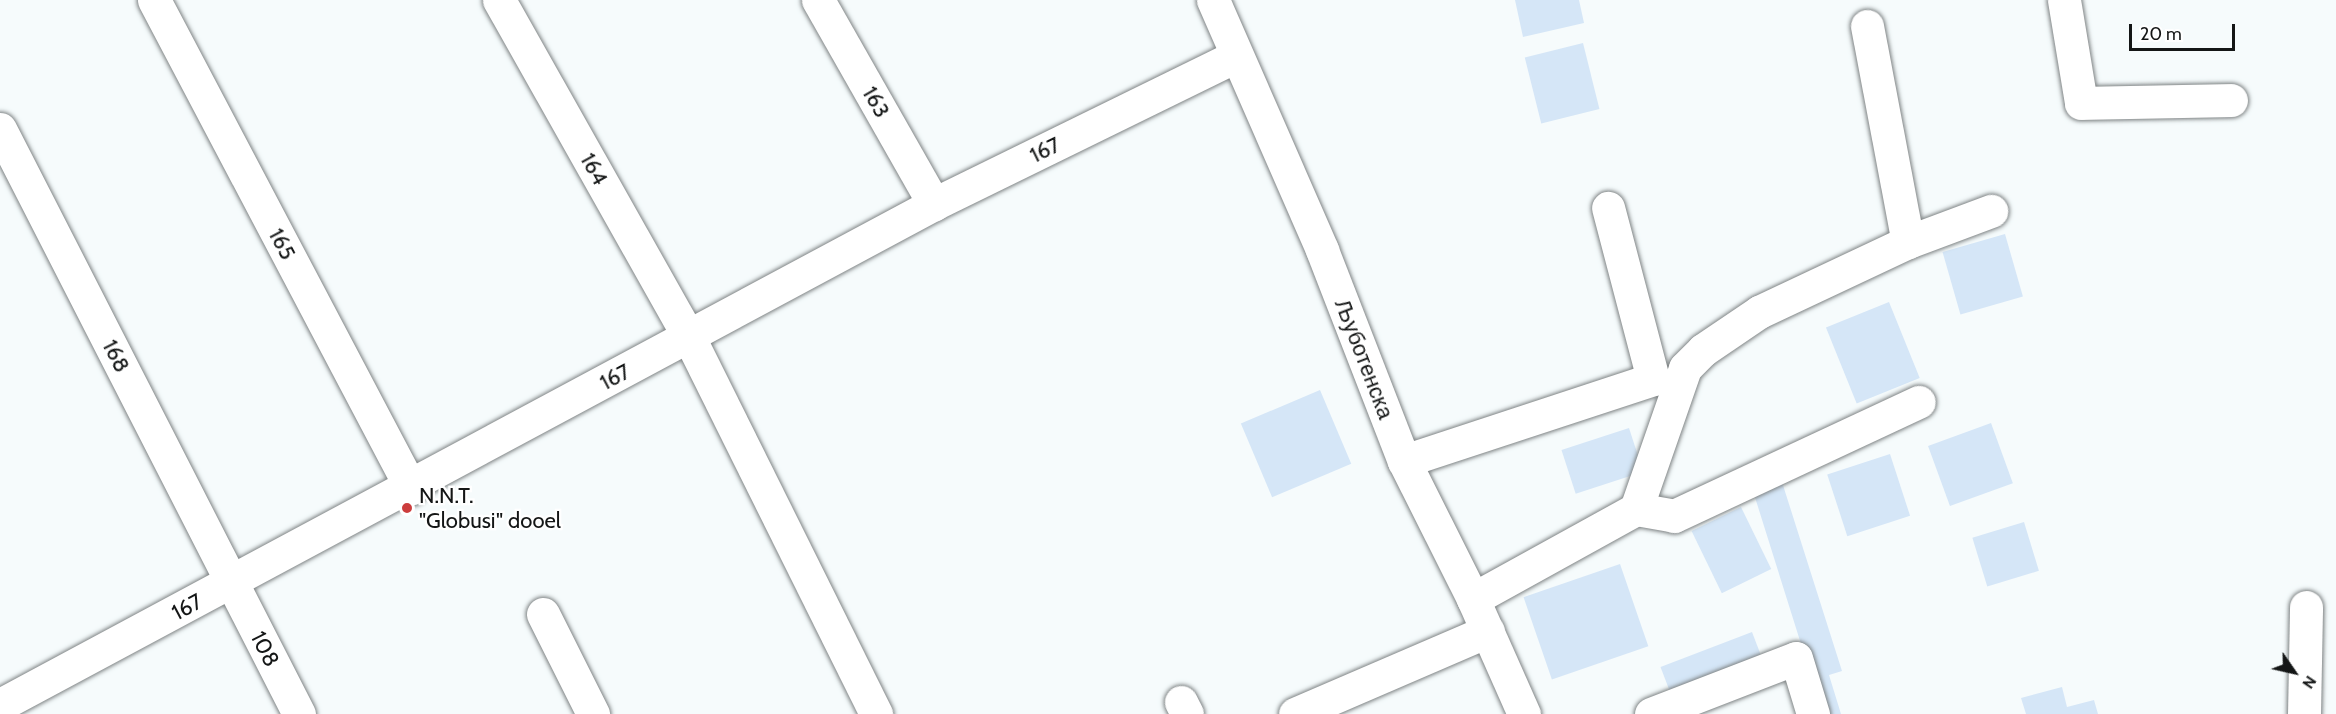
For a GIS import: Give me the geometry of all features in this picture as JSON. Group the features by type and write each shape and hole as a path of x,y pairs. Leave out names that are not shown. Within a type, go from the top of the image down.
{"street":[{"name":"165","path":"154,0 411,488"},
{"name":"164","path":"499,0 689,337 876,714"},
{"name":"163","path":"818,0 934,204"},
{"name":"Љуботенска","path":"1213,0 1234,57 1322,250 1404,461 1473,599 1524,714"},
{"path":"2064,0 2081,103 2231,100"},
{"path":"1867,26 1908,242"},
{"name":"167","path":"0,705 411,488 934,204 1234,57"},
{"name":"168","path":"0,129 232,584"},
{"path":"1404,461 1653,379 1608,208"},
{"path":"1636,509 1685,368 1703,350 1759,312 1908,242 1991,211"},
{"path":"1473,599 1636,509 1674,516 1919,402"},
{"name":"108","path":"232,584 299,714"},
{"path":"2304,714 2306,607"},
{"path":"543,614 593,714"},
{"path":"1295,714 1488,631"},
{"path":"1651,714 1796,658 1813,714"}],"building":[{"path":"1515,0 1579,0 1584,23 1523,37"},
{"path":"1583,43 1599,109 1541,123 1525,58"},
{"path":"2005,234 2023,296 1960,314 1943,252"},
{"path":"1889,302 1920,378 1857,404 1826,327"},
{"path":"1320,390 1351,464 1272,497 1241,424"},
{"path":"1991,423 2013,483 1950,506 1928,446"},
{"path":"1629,428 1643,472 1576,494 1561,450"},
{"path":"1890,454 1910,516 1847,536 1827,474"},
{"path":"1782,482 1842,671 1829,675 1841,714 1823,714 1753,491"},
{"path":"1741,507 1771,569 1722,593 1692,531"},
{"path":"2024,522 2039,571 1987,587 1972,538"},
{"path":"1620,564 1648,646 1552,679 1524,597"},
{"path":"1752,632 1762,658 1671,693 1661,667"},
{"path":"2062,687 2067,707 2094,700 2098,714 2026,714 2021,698"}],"place":[{"name":"N.N.T. \"Globusi\" dooel","path":"407,508"}]}
